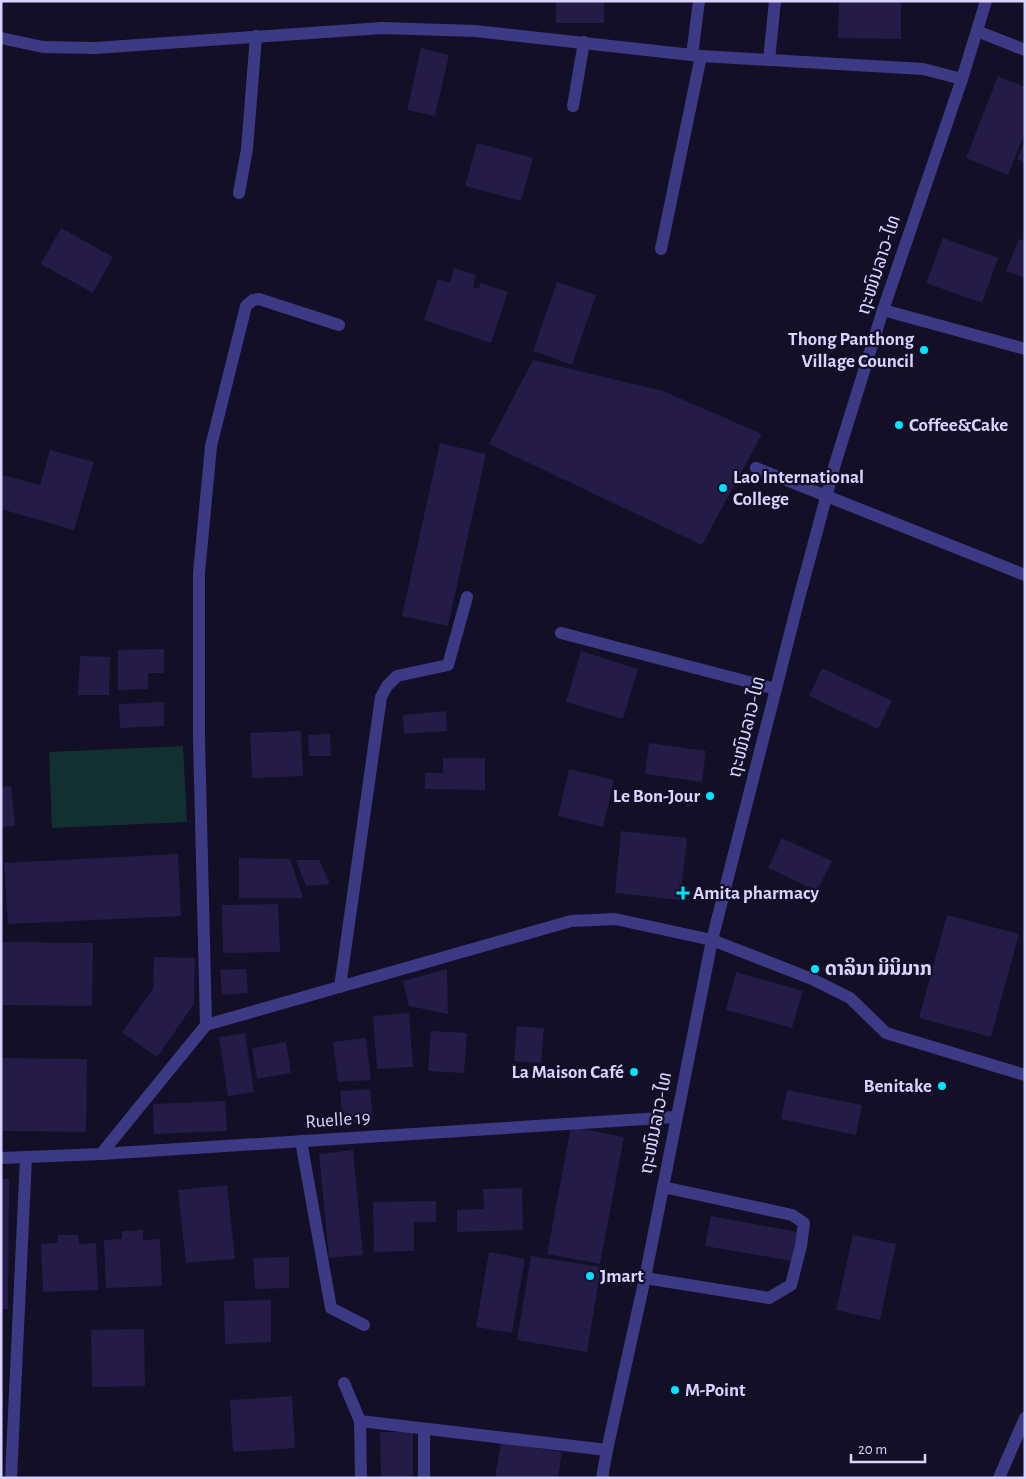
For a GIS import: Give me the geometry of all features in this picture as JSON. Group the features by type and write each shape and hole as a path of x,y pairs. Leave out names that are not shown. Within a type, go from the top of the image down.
{"street":[{"path":"661,249 697,56 699,1"},
{"path":"769,60 775,1"},
{"name":"ຖະໜົນລາວ-ໄທ","path":"602,1478 645,1278 712,940 776,689 835,464 883,310 962,80 986,1"},
{"path":"1,38 43,47 95,48 382,28 474,31 697,56 923,69 962,80"},
{"path":"977,31 1025,50"},
{"path":"239,193 247,149 256,36"},
{"path":"573,106 584,42"},
{"path":"206,1025 199,738 199,574 211,446 246,306 253,300 259,299 339,325"},
{"path":"883,310 1025,349"},
{"path":"756,468 1025,575"},
{"path":"340,987 381,697 387,686 397,676 448,665 467,598"},
{"path":"561,633 776,689"},
{"path":"101,1154 206,1025 571,921 615,920 712,940 812,979 850,998 886,1033 1025,1075"},
{"name":"Ruelle 19","path":"1,1158 101,1154 676,1118"},
{"path":"301,1142 331,1308 364,1325"},
{"path":"11,1478 26,1157"},
{"path":"645,1278 769,1298 791,1285 801,1246 804,1223 792,1216 663,1187"},
{"path":"344,1382 360,1421 361,1478"},
{"path":"360,1421 607,1450"},
{"path":"999,1478 1024,1421"},
{"path":"424,1428 424,1478"}],"green space":[{"path":"183,746 187,822 52,828 49,752"}],"building":[{"path":"556,1 604,1 604,23 556,23"},
{"path":"839,1 901,1 901,39 838,38"},
{"path":"421,48 449,55 435,116 407,110"},
{"path":"998,76 1025,87 1025,133 1008,175 966,158"},
{"path":"1025,140 1025,162 1017,159"},
{"path":"477,143 533,158 521,201 465,186"},
{"path":"61,228 113,257 93,293 41,264"},
{"path":"943,238 998,258 982,303 926,283"},
{"path":"1019,239 1025,241 1025,278 1006,271"},
{"path":"454,268 476,275 473,287 479,289 481,283 508,292 491,343 424,320 438,279 450,283"},
{"path":"557,282 596,295 572,365 533,351"},
{"path":"533,360 663,391 762,434 702,545 489,444"},
{"path":"440,443 486,454 448,626 402,616"},
{"path":"50,450 94,462 74,530 1,509 2,475 40,485"},
{"path":"164,649 164,673 148,673 148,689 118,690 118,650"},
{"path":"581,651 638,669 623,719 566,702"},
{"path":"80,656 110,657 109,695 78,695"},
{"path":"822,668 892,701 878,729 809,696"},
{"path":"164,702 164,726 120,728 119,704"},
{"path":"446,711 447,731 404,734 403,715"},
{"path":"301,731 303,776 252,778 250,733"},
{"path":"330,734 331,756 309,756 308,735"},
{"path":"649,743 706,751 702,782 645,774"},
{"path":"443,758 485,758 485,790 425,789 425,773 443,773"},
{"path":"569,769 614,780 603,827 558,816"},
{"path":"11,786 15,826 1,827 1,787"},
{"path":"621,831 687,838 680,900 615,893"},
{"path":"782,838 832,861 817,891 768,868"},
{"path":"178,854 181,916 8,924 4,863"},
{"path":"239,858 290,859 303,898 239,898"},
{"path":"296,860 319,860 330,884 306,886"},
{"path":"278,904 280,952 223,953 222,905"},
{"path":"947,915 1019,934 991,1037 919,1018"},
{"path":"1,942 93,943 92,1006 1,1005"},
{"path":"154,957 195,958 194,1004 157,1057 122,1032 153,989"},
{"path":"246,969 248,993 222,995 220,970"},
{"path":"447,969 448,1014 409,1006 403,981"},
{"path":"736,972 803,991 792,1028 726,1010"},
{"path":"409,1013 413,1067 377,1069 373,1016"},
{"path":"517,1026 544,1028 541,1063 514,1061"},
{"path":"431,1031 467,1033 464,1073 428,1071"},
{"path":"245,1033 254,1092 228,1096 219,1037"},
{"path":"366,1038 371,1080 338,1082 333,1042"},
{"path":"286,1042 291,1073 257,1079 252,1048"},
{"path":"1,1058 87,1059 86,1132 1,1131"},
{"path":"370,1089 373,1120 343,1123 340,1091"},
{"path":"787,1090 862,1105 856,1135 781,1119"},
{"path":"225,1101 227,1131 154,1134 153,1104"},
{"path":"571,1127 624,1137 600,1264 547,1254"},
{"path":"353,1150 363,1255 329,1258 319,1154"},
{"path":"1,1179 9,1179 8,1309 1,1309"},
{"path":"227,1185 235,1259 186,1263 178,1190"},
{"path":"522,1188 523,1230 457,1232 457,1210 484,1209 483,1189"},
{"path":"436,1201 436,1222 414,1222 414,1251 374,1252 373,1202"},
{"path":"711,1216 798,1232 792,1261 705,1246"},
{"path":"143,1230 143,1240 160,1239 162,1286 106,1288 104,1240 122,1239 122,1231"},
{"path":"58,1235 78,1235 79,1244 96,1243 98,1290 43,1292 41,1244 58,1243"},
{"path":"853,1235 896,1244 880,1320 836,1310"},
{"path":"489,1252 525,1259 512,1333 476,1327"},
{"path":"531,1256 601,1267 587,1352 517,1340"},
{"path":"289,1257 289,1288 255,1289 253,1258"},
{"path":"271,1300 271,1342 225,1344 224,1301"},
{"path":"144,1329 145,1386 92,1387 91,1330"},
{"path":"1,1395 3,1395 3,1408 1,1408"},
{"path":"292,1396 295,1448 233,1452 230,1400"},
{"path":"380,1432 413,1432 413,1478 381,1478"},
{"path":"501,1442 562,1452 558,1478 495,1478"}],"place":[{"name":"Thong Panthong Village Council","path":"924,350"},
{"name":"Coffee&Cake","path":"899,425"},
{"name":"Lao International College","path":"723,488"},
{"name":"Le Bon-Jour","path":"710,796"},
{"name":"Amita pharmacy","path":"683,893"},
{"name":"ດາລິນາ ມິນິມາກ","path":"815,969"},
{"name":"La Maison Café","path":"634,1072"},
{"name":"Benitake","path":"942,1086"},
{"name":"Jmart","path":"590,1276"},
{"name":"M-Point","path":"675,1390"}]}
